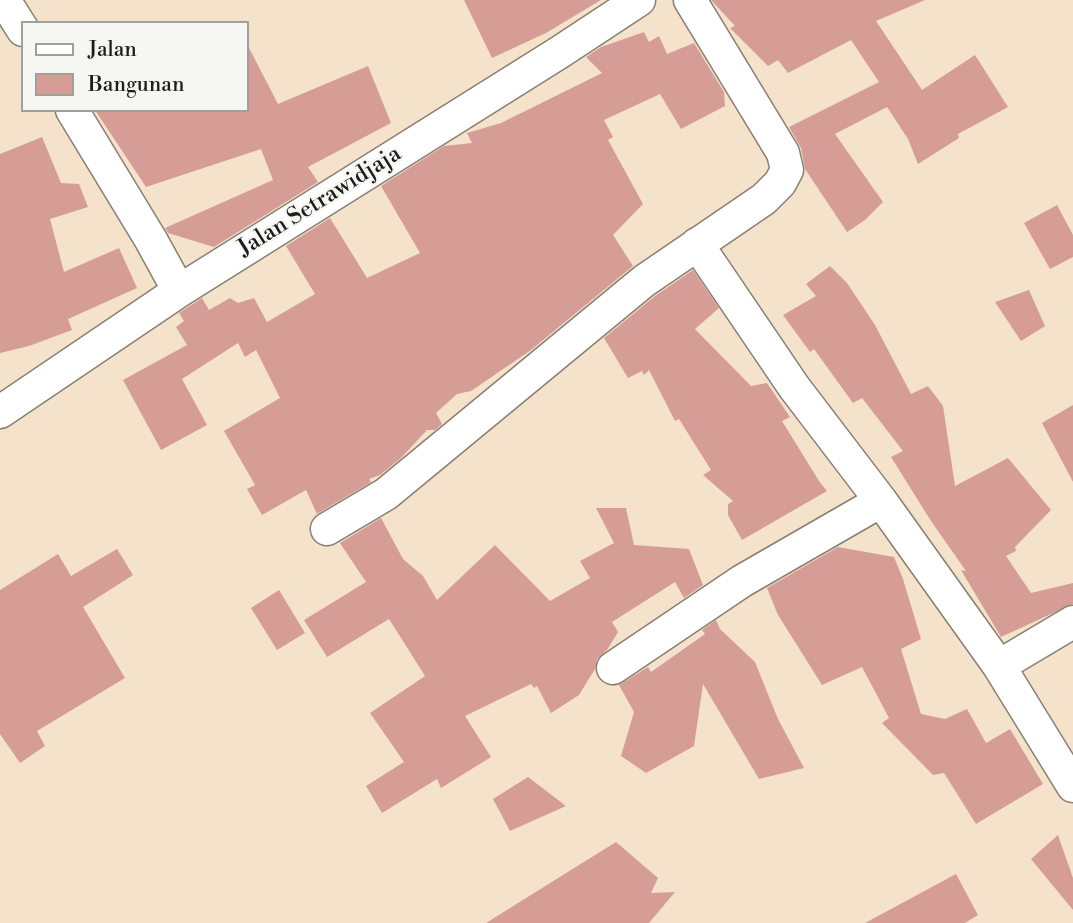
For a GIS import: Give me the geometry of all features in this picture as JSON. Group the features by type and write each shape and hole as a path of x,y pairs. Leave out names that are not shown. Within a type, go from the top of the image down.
{"street":[{"path":"4,0 21,27"},
{"name":"Jalan Setrawidjaja","path":"0,412 179,291 639,0"},
{"path":"327,529 386,494 644,281 764,199 780,183 787,170 783,153 690,0"},
{"path":"73,112 179,291"},
{"path":"697,244 794,387 881,501 999,666 1073,786"},
{"path":"613,668 742,581 881,501"},
{"path":"999,666 1073,622"}],"building":[{"path":"464,0 601,0 546,33 492,58"},
{"path":"711,0 925,0 876,21 922,90 975,55 1008,107 958,134 959,138 918,164 908,139 887,107 835,134 883,202 865,220 847,232 805,169 801,148 789,127 879,82 851,40 788,73 778,60 768,66 730,28 735,26"},
{"path":"644,32 649,42 659,36 667,54 694,43 724,92 725,106 681,129 660,94 604,120 613,137 608,140 643,204 613,235 633,266 531,350 471,391 457,394 436,413 442,424 435,430 427,430 401,458 380,475 369,479 371,482 317,514 306,490 262,515 247,489 255,485 224,431 280,398 256,350 245,357 238,343 182,379 207,425 161,450 123,380 187,345 176,327 184,321 179,313 202,298 209,310 230,298 238,303 254,298 267,322 315,294 286,246 330,218 367,278 420,253 381,186 444,146 472,143 467,133 501,123 602,73 586,57 601,47"},
{"path":"248,46 278,104 368,66 391,123 308,167 318,182 214,247 168,233 165,228 273,180 261,149 146,187 96,112 248,112"},
{"path":"42,137 61,183 79,184 88,207 50,219 64,272 119,248 137,288 68,319 72,330 29,346 0,353 0,154"},
{"path":"1057,205 1073,235 1073,257 1050,269 1024,223"},
{"path":"830,266 847,283 875,325 911,394 928,386 943,406 955,486 1008,458 1051,510 1015,547 1016,551 1006,556 1031,593 1073,583 1073,604 1001,637 961,570 966,571 891,457 903,451 862,398 853,403 814,349 810,352 783,315 816,296 806,284"},
{"path":"693,270 719,308 695,329 751,386 767,383 790,417 782,421 827,491 742,540 728,515 728,504 733,501 703,475 711,470 679,419 675,421 649,370 644,375 642,371 628,378 604,338 655,296"},
{"path":"1029,290 1045,326 1021,341 995,302"},
{"path":"1073,405 1073,482 1042,423"},
{"path":"596,508 626,508 634,545 689,549 703,585 684,598 675,582 612,622 618,632 607,650 597,659 595,669 579,695 551,713 537,686 534,688 531,684 465,716 491,757 441,788 437,779 382,813 366,786 404,762 370,713 425,676 389,619 327,657 304,620 366,582 340,543 381,518 403,559 423,576 437,600 495,545 550,601 590,578 580,561 614,543"},
{"path":"838,547 894,557 921,639 901,649 921,714 945,719 967,709 986,743 1010,729 1043,784 976,824 944,773 933,775 882,723 889,718 862,667 822,685 778,615 767,588"},
{"path":"117,549 133,575 83,607 125,678 37,731 45,746 20,763 0,734 0,590 58,554 71,576"},
{"path":"279,590 305,633 277,650 251,608"},
{"path":"716,620 720,629 755,662 778,719 804,768 759,779 703,684 694,746 646,773 621,756 634,712 619,685 648,667 651,672 705,634 702,630"},
{"path":"528,777 566,806 510,831 493,799"},
{"path":"1058,835 1073,878 1073,910 1031,859"},
{"path":"616,842 658,878 651,893 675,892 649,923 486,923"},
{"path":"956,874 978,915 965,923 865,923"}]}
